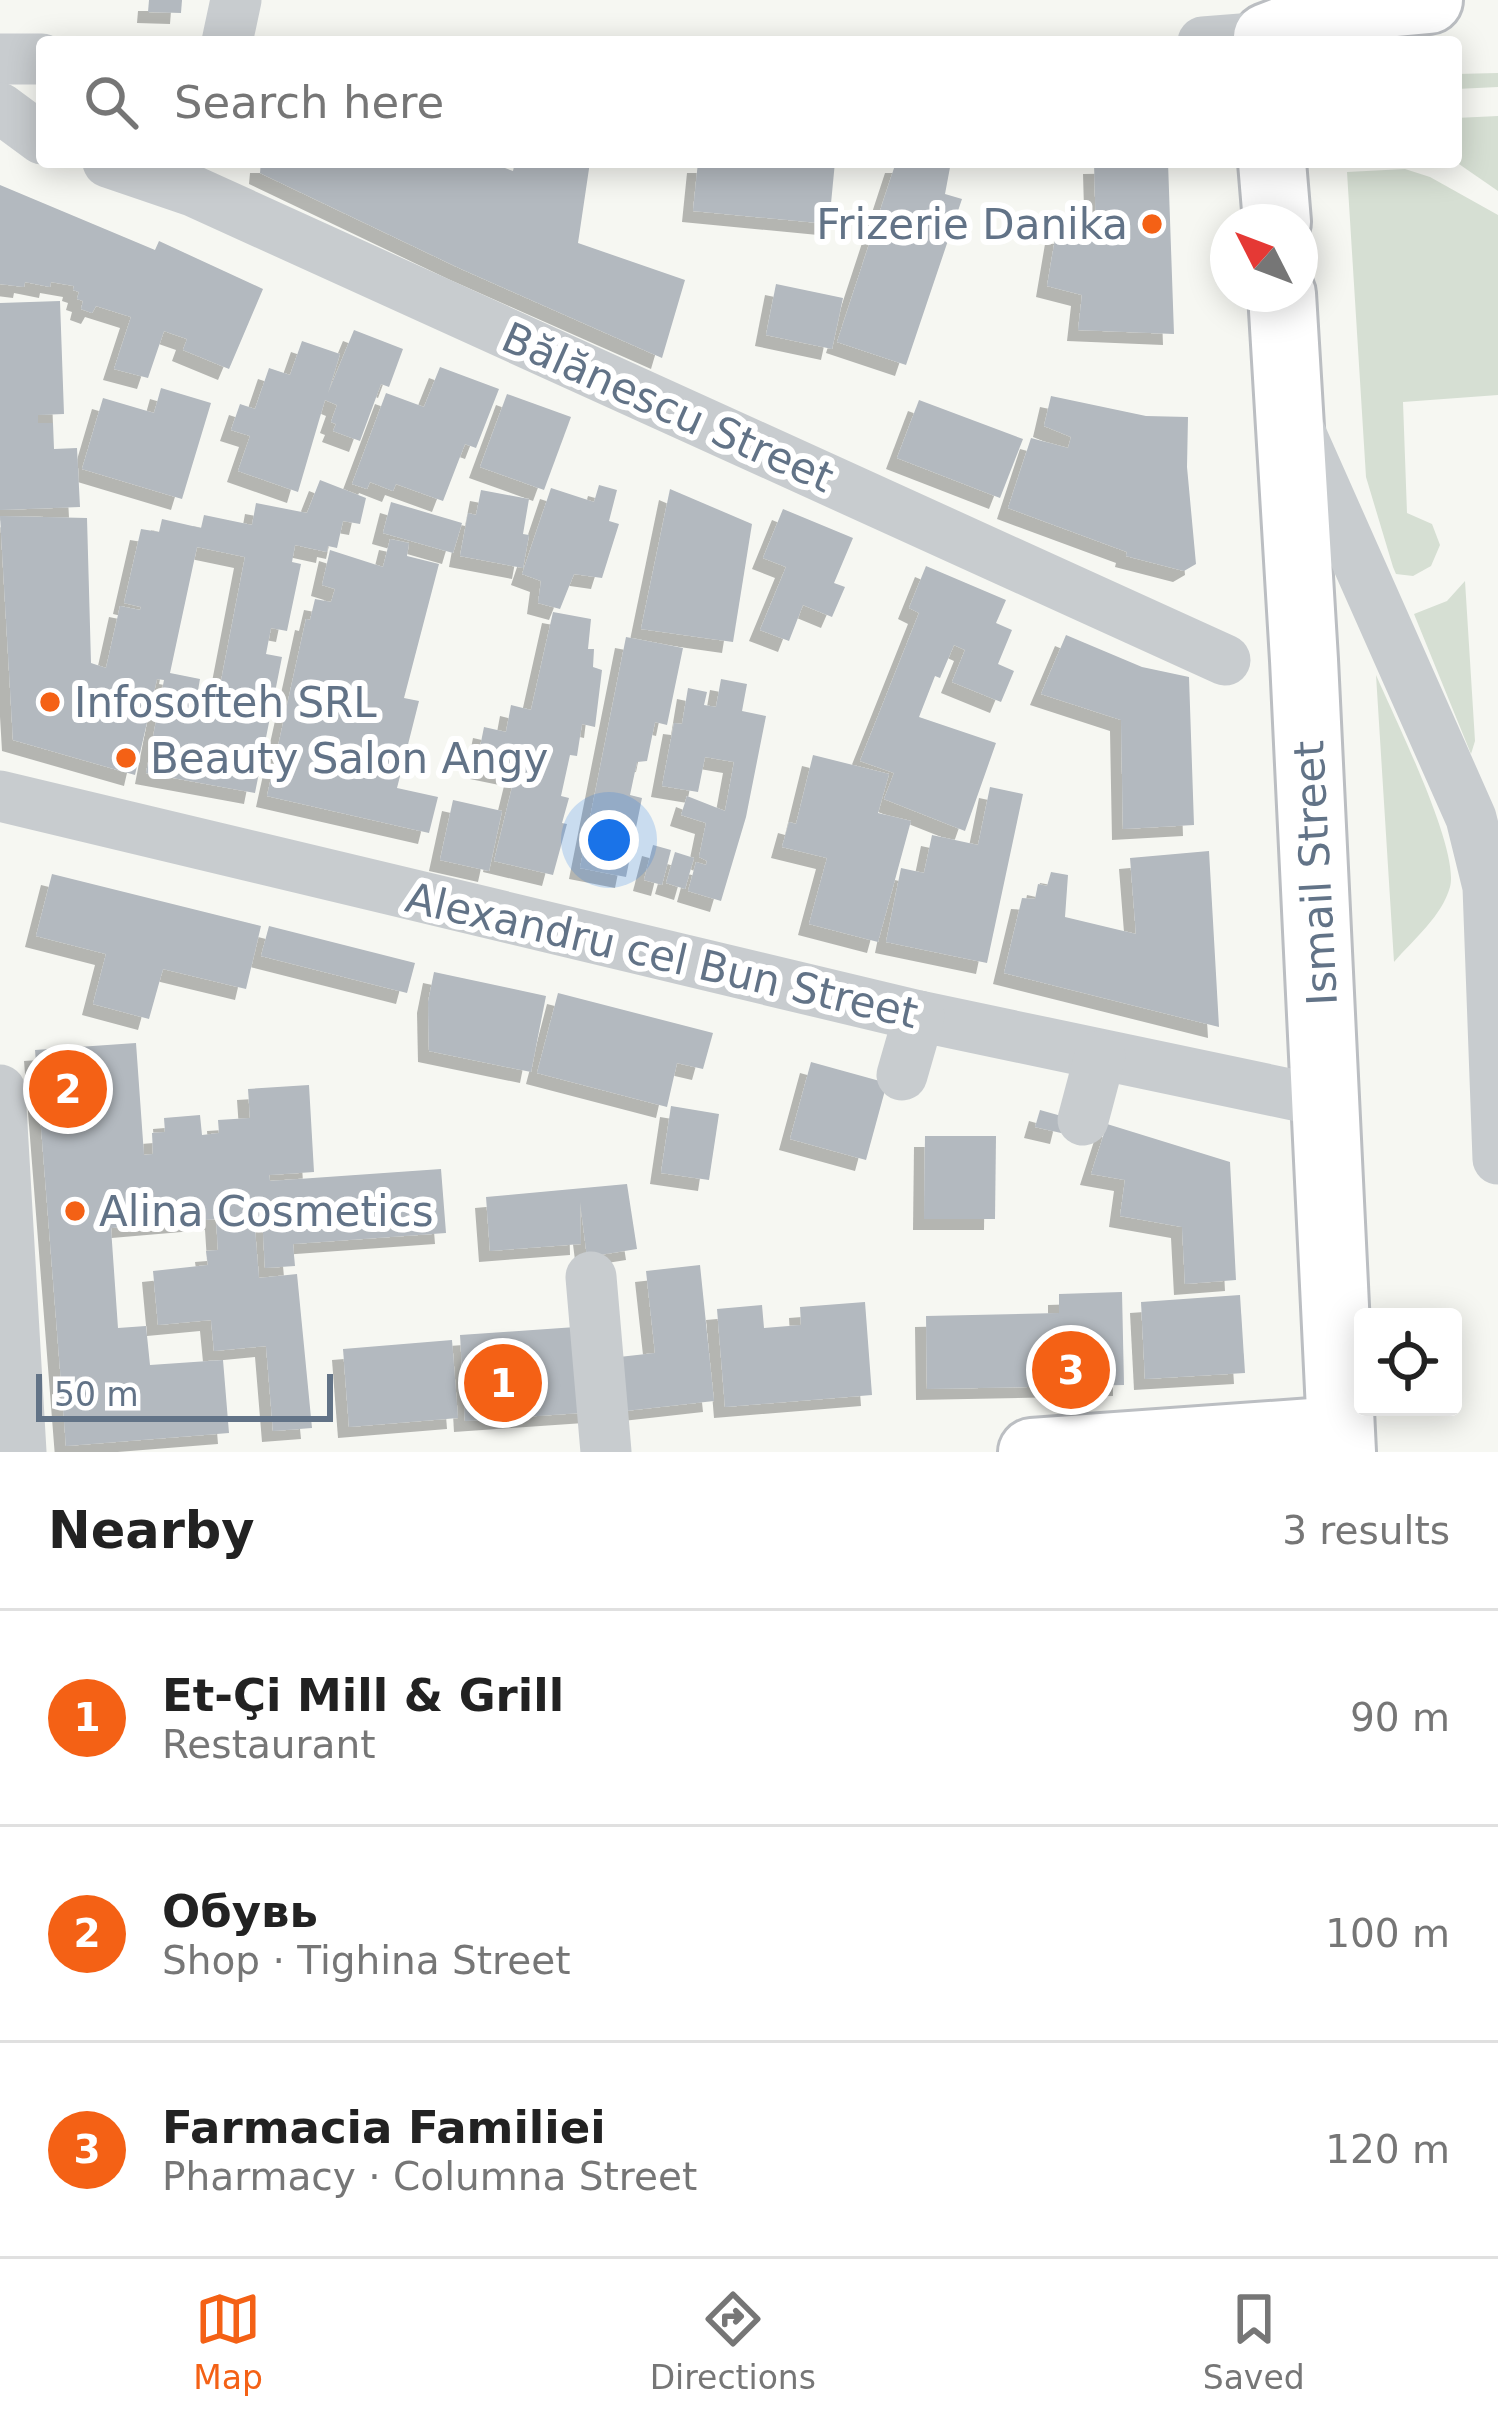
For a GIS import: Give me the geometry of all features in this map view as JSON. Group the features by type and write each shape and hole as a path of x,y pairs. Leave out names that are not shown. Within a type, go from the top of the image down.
{"main road":[{"path":"1250,30 1343,8 1429,0"},
{"path":"1272,168 1276,204"},
{"name":"Ismail Street","path":"1283,312 1341,1441"},
{"path":"1032,1452 1341,1441"}],"street":[{"path":"228,36 236,0"},
{"path":"0,59 36,58"},
{"path":"0,108 36,135"},
{"name":"Bălănescu Street","path":"143,168 196,177 1226,660"},
{"path":"1290,410 1471,818 1485,867 1498,1159"},
{"name":"Alexandru cel Bun Street","path":"0,796 919,1016 1327,1102"},
{"path":"902,1075 919,1016"},
{"path":"1083,1120 1100,1056"},
{"path":"0,1090 21,1452"},
{"path":"591,1276 606,1452"}],"shaded area":[{"path":"1498,73 1498,87 1462,89 1462,74"},
{"path":"1498,116 1498,191 1462,166 1462,118"},
{"path":"1405,169 1430,177 1498,215 1498,395 1403,402 1407,513 1432,524 1440,545 1431,566 1413,576 1396,574 1366,477 1347,172"},
{"path":"1465,581 1475,741 1471,754 1414,614 1447,601"},
{"path":"1376,675 1436,814 1450,869 1450,887 1441,908 1394,962"}],"building":[{"path":"149,0 182,0 181,13 148,12"},
{"path":"260,168 589,168 578,243 685,280 662,358 459,268 260,173"},
{"path":"697,168 834,168 829,224 693,211"},
{"path":"894,168 950,168 945,194 962,199 906,365 837,342"},
{"path":"1094,168 1168,168 1174,334 1078,330 1082,295 1047,286 1056,233 1096,232"},
{"path":"0,185 155,250 159,241 263,289 229,369 183,350 187,339 164,331 148,378 114,369 131,317 96,306 92,313 81,309 83,301 77,299 74,286 0,284"},
{"path":"776,284 843,298 832,349 766,335"},
{"path":"60,301 64,414 38,415 38,423 53,423 54,449 77,448 80,507 0,510 0,303"},
{"path":"354,330 403,349 389,387 381,384 360,441 333,431 337,405 325,400 298,492 238,471 250,436 231,430 240,404 255,409 269,368 290,375 302,341 340,354 328,393"},
{"path":"440,367 499,389 476,448 465,444 443,501 396,484 393,491 370,482 367,489 352,484 386,393 424,407"},
{"path":"161,388 211,403 182,499 82,469 103,398 154,413"},
{"path":"507,394 571,417 544,490 480,467"},
{"path":"1051,396 1146,416 1188,417 1187,467 1196,564 1184,571 1126,556 1127,552 1008,508 1031,438 1068,448 1071,437 1044,426"},
{"path":"919,400 1023,439 1000,498 897,458"},
{"path":"320,480 366,498 360,524 343,521 337,548 328,546 327,552 295,545 292,562 301,564 287,631 271,628 266,654 282,657 255,793 146,773 164,680 157,679 135,775 13,740 0,516 87,518 91,663 106,668 120,606 141,607 124,603 141,529 159,532 162,519 201,528 204,515 252,525 256,503 307,513","holes":["197,547 245,557 215,712 195,708 200,679 170,673"]},
{"path":"599,485 617,490 609,521 619,524 602,578 574,574 560,609 538,603 541,581 522,574 551,488 594,502"},
{"path":"670,489 752,524 733,642 641,629"},
{"path":"481,490 529,499 523,568 460,556 468,513 476,515"},
{"path":"391,502 462,523 453,553 383,533"},
{"path":"783,509 853,538 834,583 845,587 832,617 803,605 789,641 760,630 786,567 763,558"},
{"path":"390,539 409,543 407,556 439,564 404,698 419,701 397,788 438,797 429,833 267,796 306,619 310,620 315,599 331,602 335,589 322,585 330,550 383,567"},
{"path":"926,566 1006,600 996,623 1012,630 998,664 1014,671 1001,702 952,682 965,650 954,645 919,717 996,743 965,831 884,799 894,773 860,761 919,613 909,608"},
{"path":"553,612 591,619 588,649 594,649 593,667 602,670 595,727 582,724 577,756 570,755 561,796 569,798 562,823 567,824 553,875 494,861 515,775 476,767 484,727 506,732 511,705 531,710"},
{"path":"1066,635 1142,667 1189,677 1194,825 1123,829 1121,720 1041,694"},
{"path":"626,637 683,648 667,725 655,722 647,761 637,762 630,795 642,798 626,877 580,868"},
{"path":"721,679 747,684 742,711 766,716 746,817 721,901 688,891 696,862 706,865 699,857 706,823 681,815 687,796 725,811 734,762 705,757 698,792 662,786 674,723 682,724 688,688 707,692 704,705 716,707"},
{"path":"813,755 889,774 878,813 911,821 878,942 809,924 827,858 782,847 789,822 796,824"},
{"path":"990,787 1023,794 987,963 886,942 901,868 924,873 932,835 978,845"},
{"path":"453,800 502,811 489,871 440,860"},
{"path":"653,845 671,850 662,885 644,880"},
{"path":"1209,851 1219,1027 1004,973 1022,898 1035,899 1038,884 1047,886 1051,872 1068,875 1065,917 1136,934 1130,858"},
{"path":"675,852 694,858 685,889 666,883"},
{"path":"52,874 261,926 246,989 163,969 149,1019 93,1004 106,954 36,936"},
{"path":"269,926 415,963 407,993 261,956"},
{"path":"434,972 546,996 531,1072 429,1051 428,1002"},
{"path":"558,993 713,1033 703,1069 677,1063 667,1107 537,1073"},
{"path":"136,1043 144,1155 153,1154 152,1133 165,1132 164,1118 200,1115 202,1135 219,1133 218,1120 250,1118 248,1089 309,1085 314,1172 269,1175 270,1181 441,1169 446,1233 293,1244 295,1266 265,1268 262,1216 254,1217 259,1278 297,1274 312,1428 273,1431 266,1346 214,1351 211,1320 158,1325 153,1271 208,1265 206,1251 218,1250 216,1219 111,1228 118,1328 146,1326 150,1365 223,1360 229,1433 66,1446 35,1050"},
{"path":"811,1062 887,1083 866,1160 790,1139"},
{"path":"671,1106 719,1114 709,1180 661,1173"},
{"path":"1040,1110 1065,1117 1061,1133 1035,1127"},
{"path":"1107,1124 1230,1162 1236,1280 1185,1284 1182,1227 1120,1216 1125,1180 1091,1174"},
{"path":"925,1136 996,1136 995,1219 924,1219"},
{"path":"627,1184 637,1249 587,1257 580,1202 581,1244 490,1251 486,1197"},
{"path":"700,1265 714,1401 616,1412 610,1358 655,1353 646,1271"},
{"path":"1122,1292 1124,1385 927,1389 926,1316 1059,1313 1059,1294"},
{"path":"1240,1295 1245,1373 1145,1379 1141,1302"},
{"path":"865,1302 872,1395 725,1407 717,1309 762,1305 764,1328 801,1325 800,1307"},
{"path":"590,1326 595,1412 465,1421 460,1335"},
{"path":"452,1340 458,1418 349,1427 343,1349"}],"place":[{"name":"Frizerie Danika","path":"1152,224"},
{"name":"Infosofteh SRL","path":"50,702"},
{"name":"Beauty Salon Angy","path":"126,758"},
{"name":"Обувь","path":"68,1089"},
{"name":"Alina Cosmetics","path":"75,1211"},
{"name":"Farmacia Familiei","path":"1071,1370"},
{"name":"Et-Çi Mill & Grill","path":"503,1383"}]}
